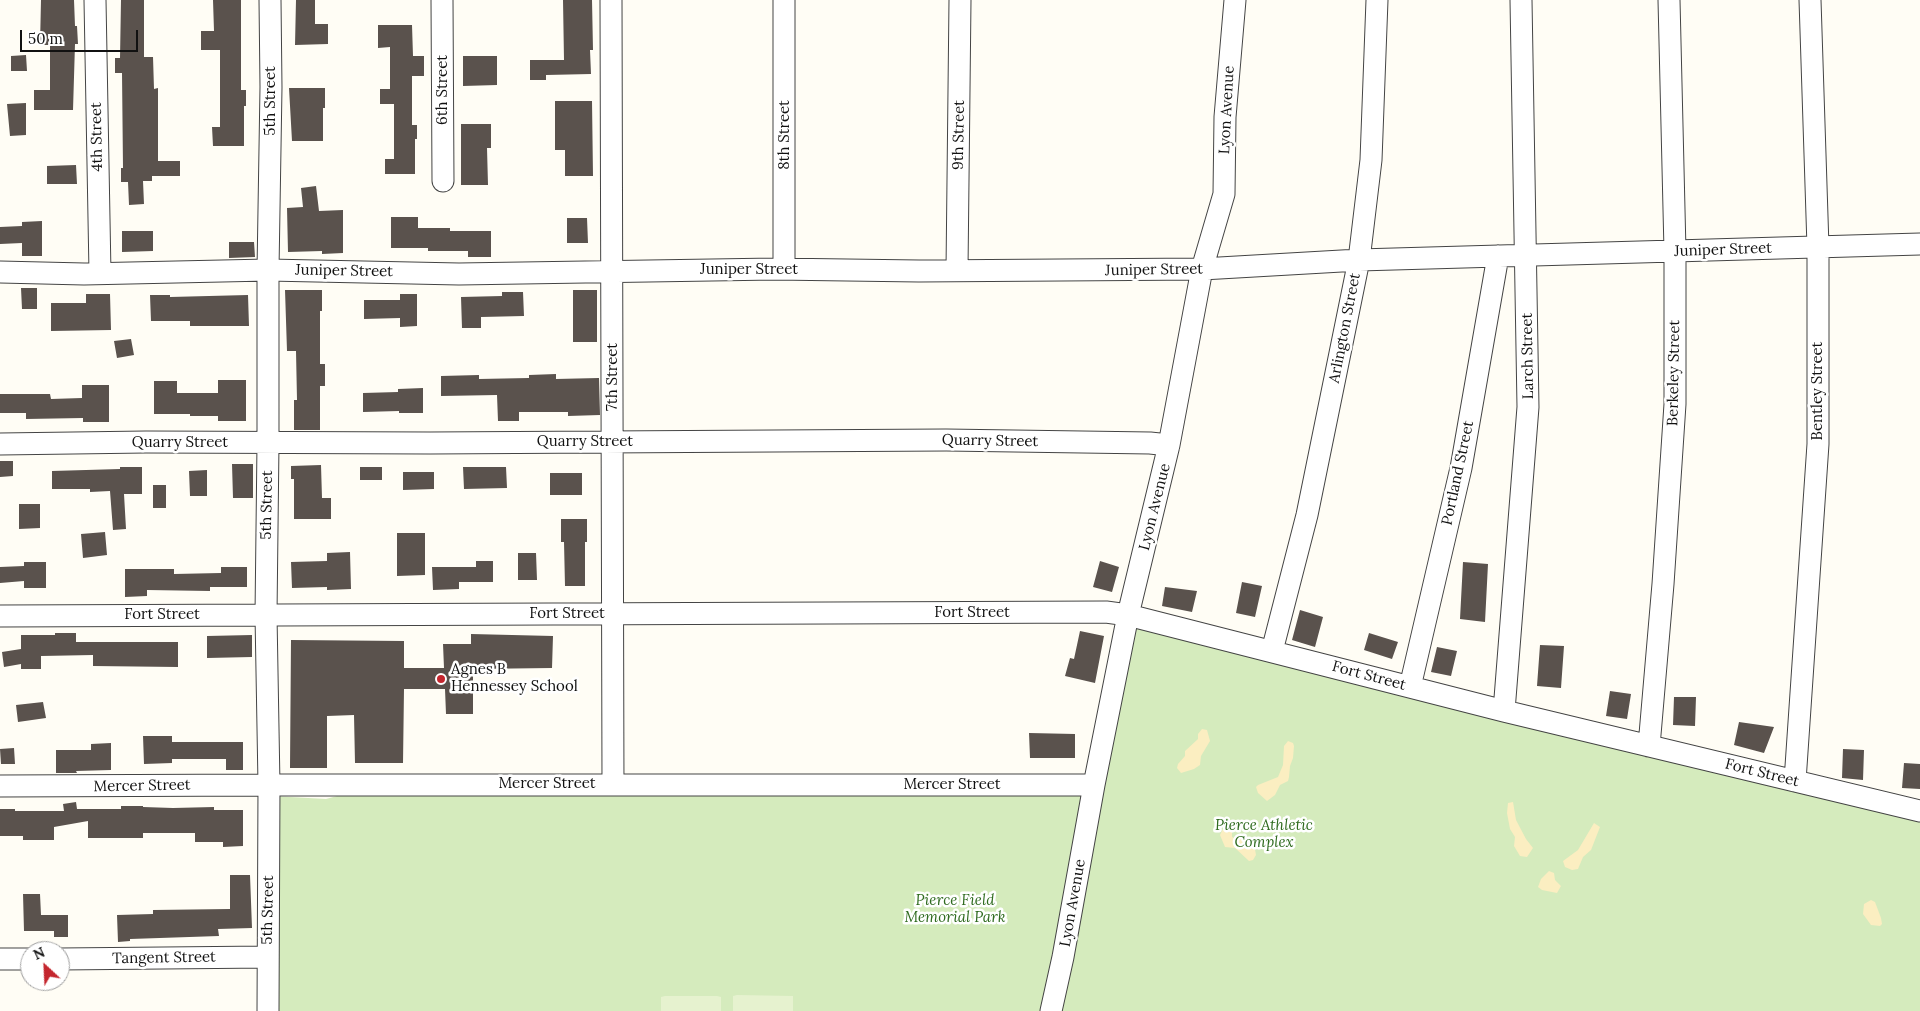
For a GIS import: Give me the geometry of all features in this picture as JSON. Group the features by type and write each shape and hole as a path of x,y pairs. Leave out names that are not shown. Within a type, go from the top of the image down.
{"street":[{"name":"4th Street","path":"95,0 100,273"},
{"name":"5th Street","path":"268,1011 269,784 266,615 268,270 272,87 270,0"},
{"name":"6th Street","path":"442,0 443,181"},
{"name":"7th Street","path":"611,0 613,784"},
{"name":"8th Street","path":"784,0 784,270"},
{"name":"9th Street","path":"957,270 960,0"},
{"name":"Lyon Avenue","path":"1051,1011 1128,615 1170,445 1202,269 1224,194 1225,117 1235,0"},
{"name":"Arlington Street","path":"1272,650 1307,515 1359,260 1371,160 1377,0"},
{"name":"Larch Street","path":"1504,711 1528,407 1521,0"},
{"name":"Berkeley Street","path":"1648,746 1663,584 1675,404 1675,251 1669,0"},
{"name":"Bentley Street","path":"1795,781 1818,444 1818,247 1810,0"},
{"name":"Juniper Street","path":"0,272 100,273 268,270 459,274 612,271 1202,269 1359,260 1920,244"},
{"name":"Portland Street","path":"1410,687 1460,468 1498,256"},
{"name":"Quarry Street","path":"0,444 946,440 1150,443 1170,445"},
{"name":"Fort Street","path":"0,616 1106,612 1128,615 1272,650 1504,711 1920,811"},
{"name":"Mercer Street","path":"0,786 269,784 1094,785"},
{"name":"Tangent Street","path":"70,959 267,957"},
{"path":"0,960 20,959"}],"green space":[{"name":"Pierce Athletic Complex","path":"1132,622 1920,813 1920,1011 275,1011 272,796 326,799 348,793 1082,789"},
{"path":"733,996 793,996 793,1011 733,1011"},
{"path":"661,997 721,997 721,1011 661,1011"}],"sand":[{"path":"1202,729 1207,730 1210,741 1201,756 1200,765 1181,773 1177,768 1178,764 1185,756 1185,751 1198,739 1198,734"},
{"path":"1288,741 1293,743 1294,746 1288,781 1280,785 1275,795 1267,801 1258,793 1256,787 1278,777 1283,765 1284,746"},
{"path":"1513,802 1516,820 1533,848 1527,857 1520,856 1514,846 1515,837 1510,829 1507,813 1508,803"},
{"path":"1594,823 1600,827 1591,850 1583,857 1578,869 1572,870 1565,867 1563,861 1578,850"},
{"path":"1227,827 1232,830 1232,837 1243,835 1254,844 1256,855 1253,860 1249,861 1235,848 1225,847 1220,835 1223,829"},
{"path":"1549,871 1554,873 1555,880 1561,886 1557,893 1542,890 1538,887 1541,879"},
{"path":"1871,900 1875,902 1881,918 1882,924 1880,926 1871,925 1863,914 1864,904"}],"building":[{"path":"41,0 74,0 78,44 75,44 73,110 34,110 34,90 50,90 50,45 40,45"},
{"path":"121,0 144,0 144,57 153,57 154,89 158,88 158,161 180,161 180,176 152,176 152,181 143,181 144,204 129,205 128,182 121,182 121,168 123,168 122,73 115,73 115,58 120,58"},
{"path":"213,0 241,0 241,90 246,90 244,146 213,146 212,127 220,127 220,50 201,50 201,31 214,31"},
{"path":"296,0 315,0 315,24 328,24 328,44 295,45"},
{"path":"563,0 592,0 593,50 590,50 591,74 546,75 546,80 530,80 530,60 564,60"},
{"path":"378,25 412,25 413,56 424,56 424,76 412,76 412,125 417,125 415,174 385,174 385,159 394,159 394,104 380,104 380,89 390,89 390,47 378,48"},
{"path":"26,55 27,71 11,71 11,56"},
{"path":"463,56 497,56 497,85 463,86"},
{"path":"289,88 325,88 323,141 292,141"},
{"path":"555,101 592,101 593,176 565,176 565,150 555,150"},
{"path":"26,103 26,135 10,136 7,104"},
{"path":"461,124 491,124 491,148 487,148 488,185 461,185"},
{"path":"76,165 77,184 47,184 47,166"},
{"path":"316,186 319,211 343,210 343,253 322,254 322,251 288,252 287,208 303,207 301,188"},
{"path":"391,217 418,217 418,228 450,228 450,231 491,231 491,257 468,257 468,251 428,251 428,248 391,248"},
{"path":"567,218 587,218 588,243 567,243"},
{"path":"42,221 42,256 22,256 22,243 0,244 0,227 22,226 22,222"},
{"path":"122,231 153,231 153,251 122,252"},
{"path":"229,242 254,242 255,257 229,258"},
{"path":"21,288 37,288 37,309 22,309"},
{"path":"285,290 322,290 320,364 325,364 325,386 320,386 320,430 294,430 294,400 297,400 296,351 287,351"},
{"path":"573,290 597,290 597,342 573,342"},
{"path":"502,292 523,292 524,316 481,317 481,328 462,328 461,297 502,296"},
{"path":"86,294 110,294 111,330 51,331 51,303 86,303"},
{"path":"400,294 417,294 417,326 400,327 400,318 364,319 364,300 400,300"},
{"path":"150,295 170,295 170,297 248,295 249,326 190,326 190,321 151,321"},
{"path":"131,339 134,355 117,358 114,341"},
{"path":"556,374 556,379 599,378 600,415 568,416 568,412 519,412 519,421 498,421 497,395 441,396 441,376 479,375 479,379 529,378 529,375"},
{"path":"218,380 246,380 246,421 218,421 218,416 154,414 154,381 177,381 177,393 218,393"},
{"path":"82,385 109,385 109,422 83,422 83,418 26,419 26,413 0,413 0,394 50,394 51,399 82,398"},
{"path":"423,388 423,413 399,413 399,411 363,412 363,393 398,392 398,389"},
{"path":"0,461 13,461 13,476 0,477"},
{"path":"232,464 253,464 253,498 233,498"},
{"path":"321,465 322,498 331,498 331,519 294,519 294,479 291,479 291,466"},
{"path":"120,467 142,467 142,494 124,494 126,529 113,530 110,491 90,492 90,489 52,489 52,471 120,469"},
{"path":"360,467 382,467 382,480 360,480"},
{"path":"463,467 506,467 507,488 464,489"},
{"path":"207,470 207,496 190,496 189,471"},
{"path":"403,472 434,472 434,489 403,490"},
{"path":"550,473 582,473 582,495 550,495"},
{"path":"153,485 166,485 166,508 153,508"},
{"path":"19,504 40,504 40,528 19,529"},
{"path":"561,519 587,519 585,586 565,586 564,542 561,542"},
{"path":"105,532 107,555 83,558 81,534"},
{"path":"397,533 425,533 425,575 397,576"},
{"path":"350,552 351,589 327,590 327,587 292,588 291,562 327,561 327,553"},
{"path":"518,553 536,553 537,580 518,580"},
{"path":"476,561 493,561 493,582 459,582 459,589 433,590 432,567 476,567"},
{"path":"1100,561 1119,567 1112,592 1093,587"},
{"path":"24,562 46,562 46,588 24,588 24,581 0,583 0,567 24,566"},
{"path":"1463,562 1488,564 1485,622 1460,619"},
{"path":"221,567 247,567 247,587 210,587 210,591 147,590 147,596 125,597 125,569 174,569 174,574 221,573"},
{"path":"1242,582 1262,586 1255,617 1236,613"},
{"path":"1165,587 1197,591 1192,612 1162,606"},
{"path":"1300,610 1323,617 1315,647 1292,640"},
{"path":"1080,631 1104,636 1095,683 1065,676 1070,658 1074,659"},
{"path":"55,633 76,633 76,642 178,642 178,667 93,666 93,655 41,656 41,669 21,669 21,664 4,667 2,652 21,649 21,635 55,635"},
{"path":"1369,633 1398,642 1392,659 1364,650"},
{"name":"Agnes B Hennessey School","path":"471,634 553,636 552,668 473,669 473,714 446,714 445,689 404,689 403,763 355,763 354,715 327,716 327,768 290,768 291,640 404,641 404,668 444,668 443,644 471,644"},
{"path":"252,635 252,657 207,658 207,636"},
{"path":"1540,645 1564,646 1561,688 1537,686"},
{"path":"1437,647 1457,651 1451,676 1431,672"},
{"path":"1610,691 1631,694 1627,719 1606,716"},
{"path":"1674,697 1696,697 1695,726 1673,725"},
{"path":"43,702 46,718 18,722 16,705"},
{"path":"1739,722 1774,727 1764,753 1734,745"},
{"path":"1029,733 1075,734 1075,758 1030,758"},
{"path":"143,736 172,736 172,742 243,742 243,770 226,770 226,759 172,759 172,763 144,764"},
{"path":"111,743 111,770 56,773 56,750 91,750 91,744"},
{"path":"14,748 15,764 1,764 0,749"},
{"path":"1843,749 1864,750 1863,780 1842,778"},
{"path":"1904,763 1920,764 1920,789 1902,788"},
{"path":"76,802 77,809 121,809 121,806 143,806 173,808 214,807 214,810 243,810 243,846 223,847 223,842 195,842 195,833 143,833 143,838 88,838 88,821 54,827 54,840 23,840 23,836 0,836 0,809 15,809 15,811 64,811 63,804"},
{"path":"230,875 250,875 252,928 218,929 219,936 130,939 130,941 118,942 117,915 153,914 153,910 230,909"},
{"path":"23,894 40,894 41,915 68,915 68,937 54,937 54,931 24,931"}],"place":[{"name":"Agnes B Hennessey School","path":"441,679"}],"park label":[{"name":"Pierce Field Memorial Park","path":"955,910"}]}
